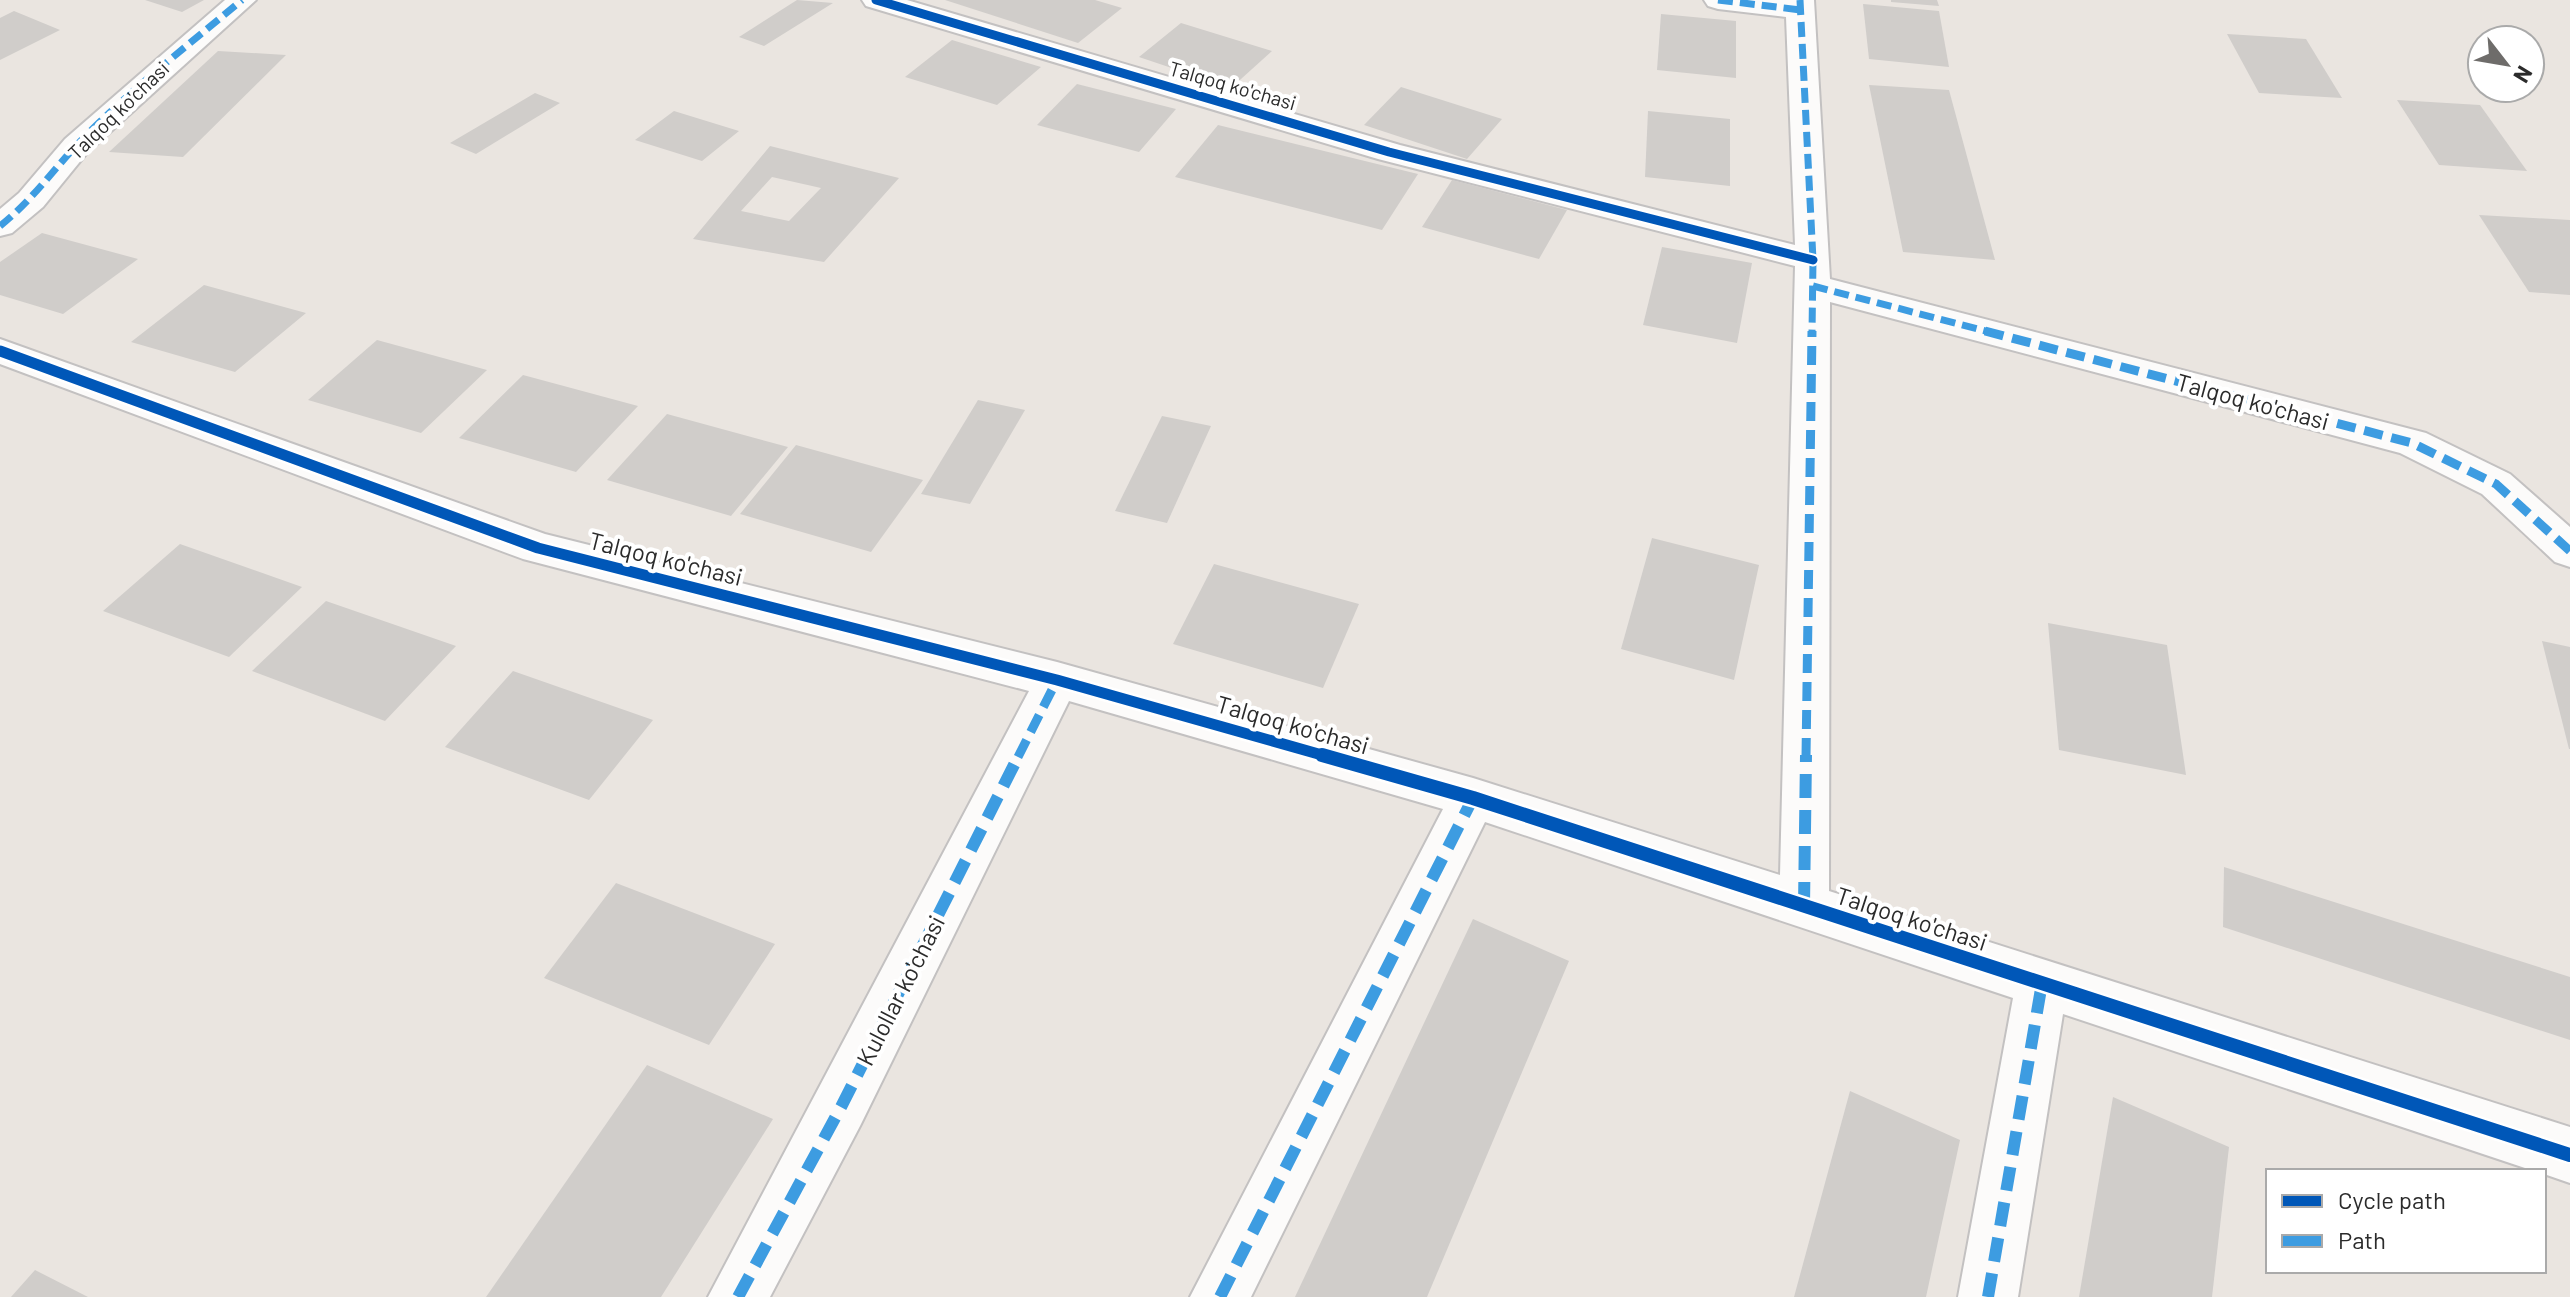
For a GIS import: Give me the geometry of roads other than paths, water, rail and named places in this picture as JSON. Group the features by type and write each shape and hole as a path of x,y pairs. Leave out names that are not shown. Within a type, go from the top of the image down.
{"street":[{"name":"Talqoq ko'chasi","path":"0,226 31,200 76,146 169,61 242,0"},
{"name":"Talqoq ko'chasi","path":"876,0 1389,152 2412,443 2496,484 2570,551"},
{"path":"1718,0 1801,5 1813,273 1804,906"},
{"name":"Talqoq ko'chasi","path":"0,351 538,548 1057,680 1473,798 2570,1155"},
{"name":"Kulollar ko'chasi","path":"738,1297 841,1107 1057,680"},
{"path":"1220,1297 1473,798"},
{"path":"1988,1297 2042,983"}]}
